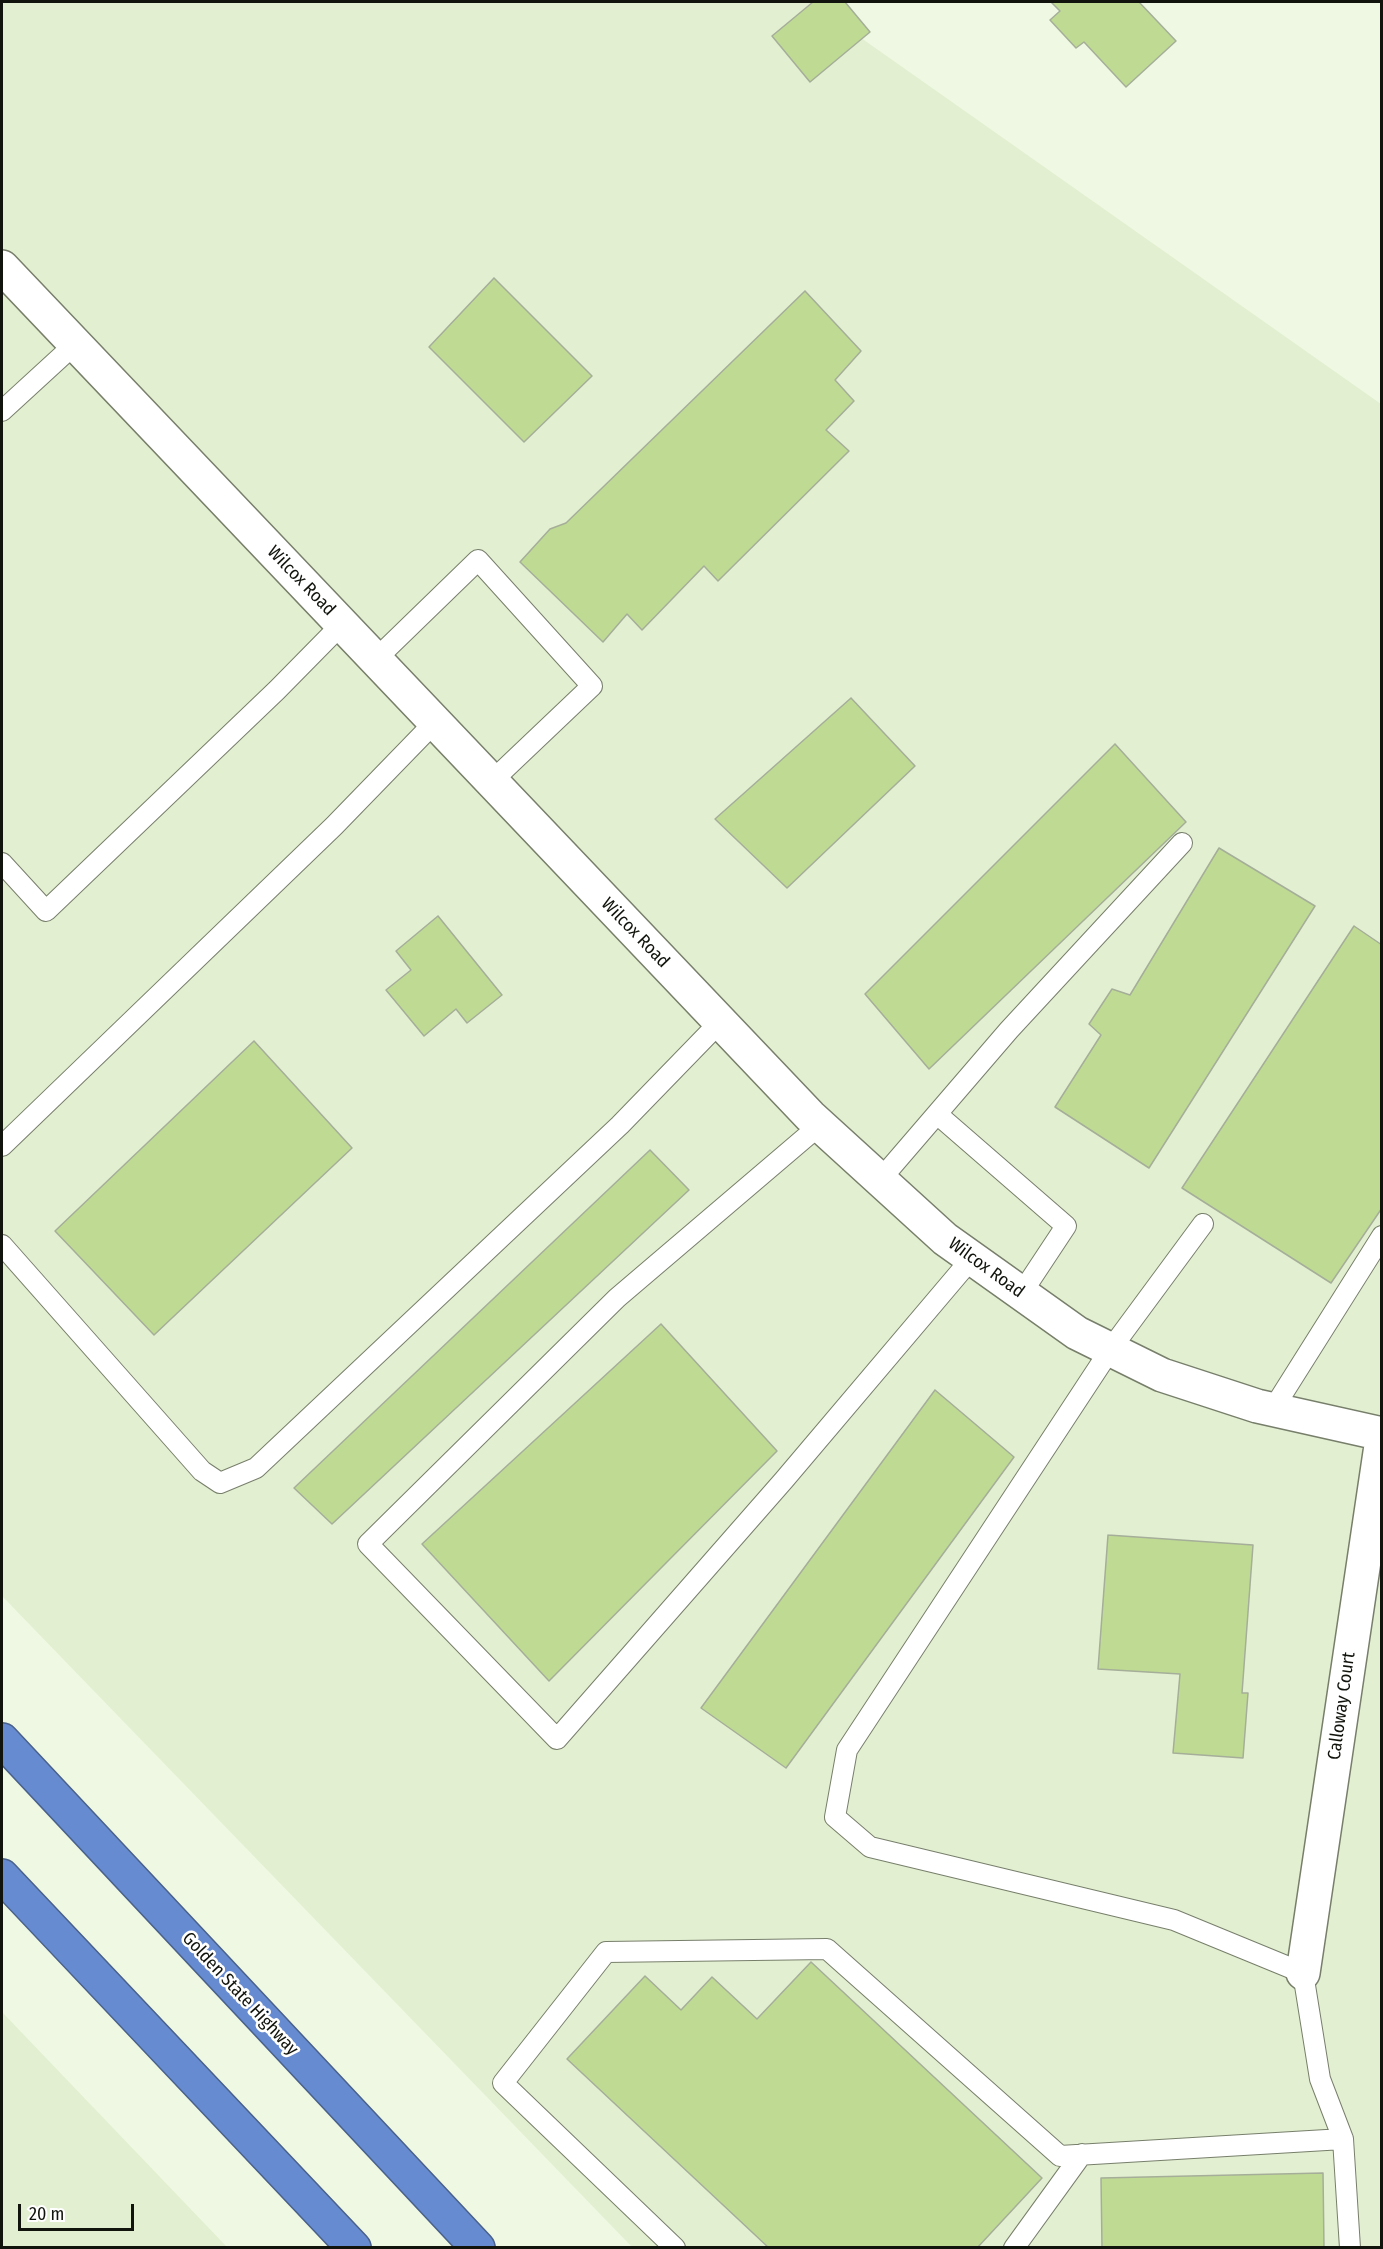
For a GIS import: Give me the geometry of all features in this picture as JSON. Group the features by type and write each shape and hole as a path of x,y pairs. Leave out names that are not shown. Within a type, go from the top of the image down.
{"highway":[{"name":"Golden State Highway","path":"2,1740 478,2247"},
{"path":"2,1876 354,2247"}],"street":[{"name":"Wilcox Road","path":"2,267 720,1022 820,1125 945,1239 1077,1333 1162,1375 1273,1410 1382,1434"},
{"name":"Calloway Court","path":"1303,1973 1382,1439"}],"lane":[{"path":"2,411 75,344"},
{"path":"376,659 478,560 592,686 491,782"},
{"path":"2,863 46,910 277,690 342,624"},
{"path":"2,1146 326,834 434,723"},
{"path":"880,1180 1009,1030 1182,843"},
{"path":"2,1245 202,1471 220,1483 256,1468 620,1125 720,1022"},
{"path":"937,1114 1066,1226 1021,1294"},
{"path":"820,1125 617,1298 368,1544 557,1739 784,1480 972,1258"},
{"path":"1203,1224 1110,1350 847,1750 835,1817 870,1847 1174,1920 1303,1973 1320,2079 1343,2139 1350,2247"},
{"path":"1273,1410 1382,1236"},
{"path":"675,2247 503,2083 606,1952 827,1949 1060,2156 1343,2139"},
{"path":"1014,2247 1082,2154"}],"shaded area":[{"path":"2,2 810,2 1381,404 1381,2247 632,2247 2,1596"},
{"path":"2,2012 227,2247 2,2247"}],"building":[{"path":"813,2 845,2 870,32 810,82 772,36"},
{"path":"1051,2 1139,2 1176,41 1126,87 1084,42 1076,48 1050,20 1060,11"},
{"path":"494,278 592,376 524,442 429,347"},
{"path":"805,291 861,351 835,380 854,401 826,430 849,451 718,581 704,566 642,630 627,614 603,642 520,562 550,529 566,523"},
{"path":"851,698 915,766 787,888 715,819"},
{"path":"1115,744 1186,822 929,1069 865,994"},
{"path":"1219,848 1315,906 1149,1168 1055,1107 1101,1035 1089,1024 1112,989 1130,995"},
{"path":"438,916 502,995 467,1023 456,1009 424,1036 386,990 411,970 396,951"},
{"path":"1354,926 1382,945 1382,1208 1331,1283 1182,1188"},
{"path":"254,1041 352,1148 154,1335 55,1231"},
{"path":"650,1150 689,1190 332,1524 294,1488"},
{"path":"661,1324 777,1451 549,1681 422,1544"},
{"path":"935,1390 1014,1457 786,1768 701,1708"},
{"path":"1108,1535 1253,1545 1242,1693 1248,1693 1243,1758 1173,1753 1180,1674 1098,1669"},
{"path":"811,1962 1042,2178 977,2248 769,2248 567,2059 645,1976 681,2010 712,1977 757,2019"},
{"path":"1323,2173 1324,2248 1102,2248 1101,2178"}]}
